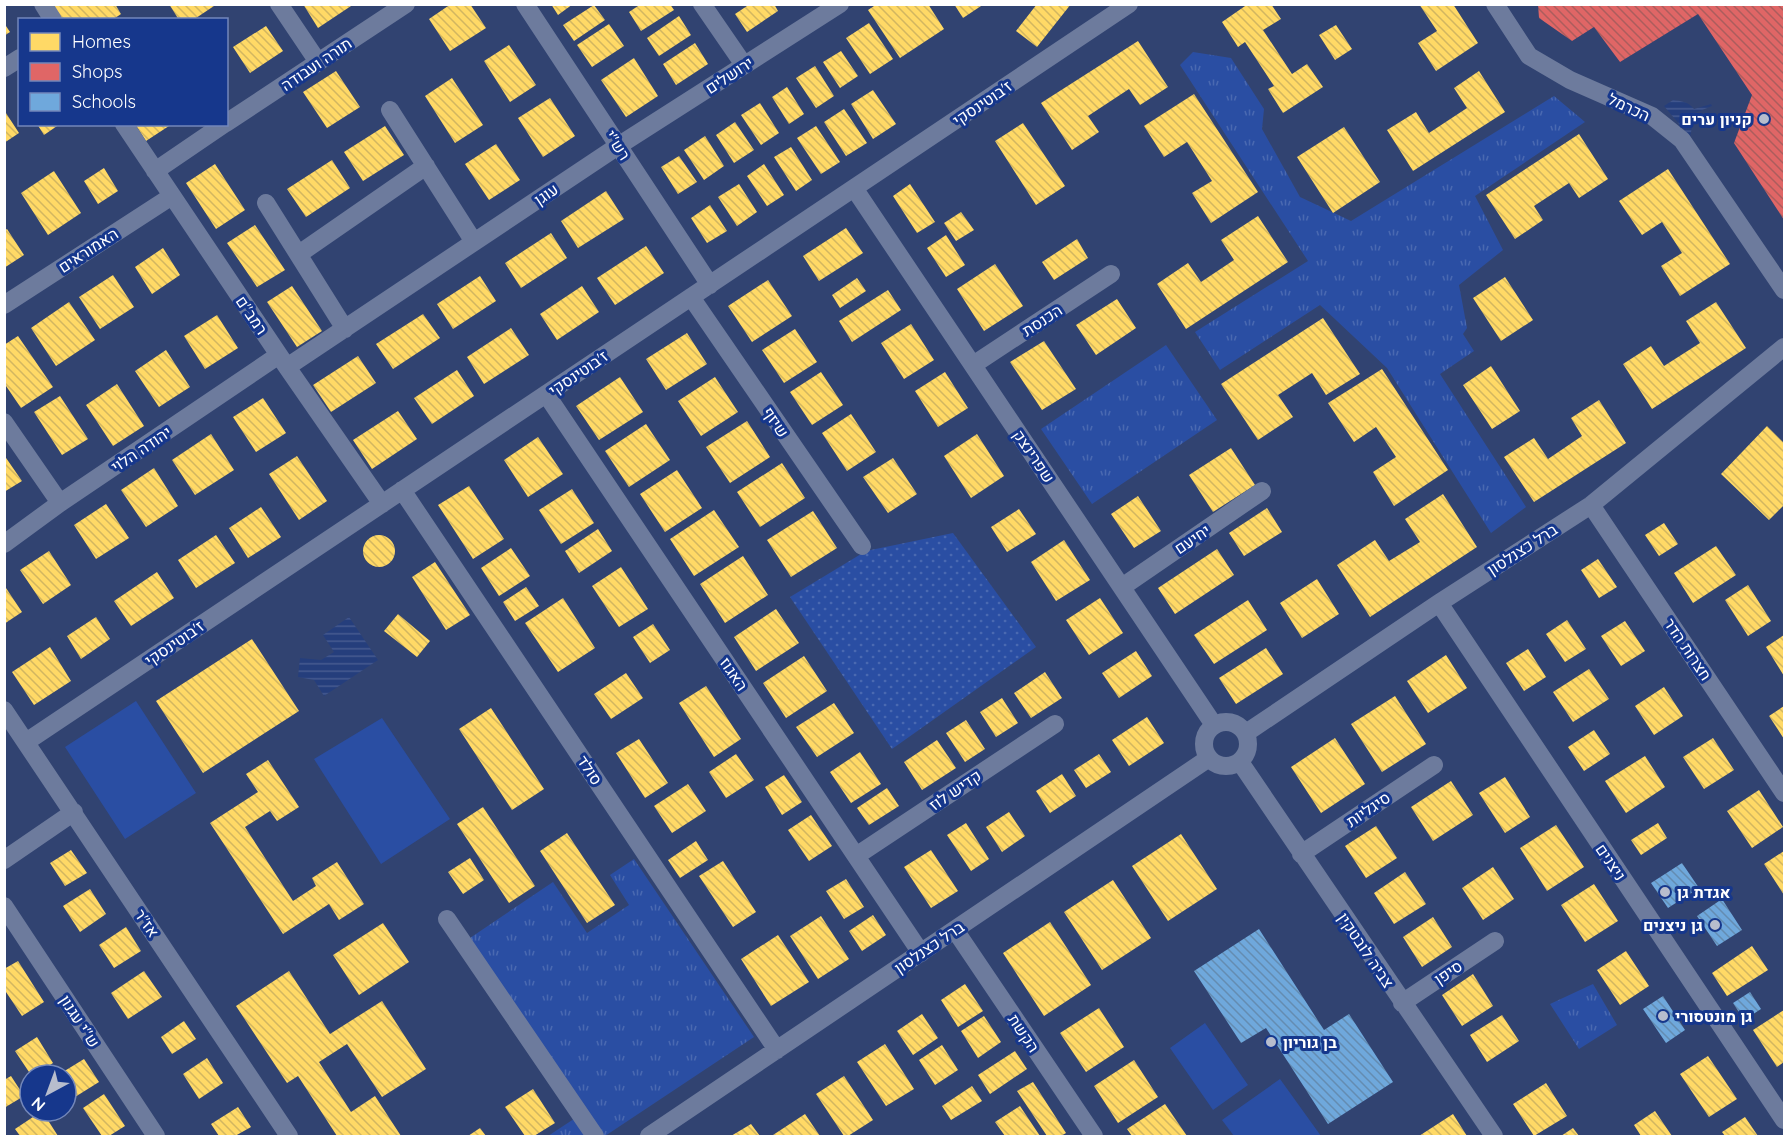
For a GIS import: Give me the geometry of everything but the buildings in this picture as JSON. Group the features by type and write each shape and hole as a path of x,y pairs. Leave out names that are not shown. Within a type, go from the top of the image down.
{"street":[{"path":"43,4 52,18"},
{"path":"279,4 318,62"},
{"name":"תורה ועבודה","path":"228,122 405,4"},
{"name":"רש\"י","path":"525,4 710,285"},
{"path":"702,4 744,65"},
{"name":"ירושלים","path":"618,146 840,4"},
{"name":"ז'בוטינסקי","path":"26,742 1129,4"},
{"name":"הכרמל","path":"1495,4 1529,56 1570,80 1652,116 1682,140 1785,290"},
{"path":"4,68 18,59"},
{"path":"390,110 474,242"},
{"name":"רמב\"ם","path":"125,126 382,504"},
{"name":"תורה ועבודה","path":"155,171 222,126"},
{"name":"עוגן","path":"283,361 345,329 618,146"},
{"path":"299,254 426,166"},
{"name":"שפרינצק","path":"854,188 1214,725"},
{"name":"האמוראים","path":"4,305 172,195"},
{"path":"266,203 345,329"},
{"name":"הכנסת","path":"973,365 1111,274"},
{"name":"שיזף","path":"691,297 862,546"},
{"name":"ברל כצנלסון","path":"1246,733 1439,603 1591,505 1785,347"},
{"name":"יהודה הלוי","path":"4,544 60,503 283,361"},
{"name":"האגוז","path":"546,394 921,953"},
{"path":"4,422 60,503"},
{"name":"סולד","path":"402,490 777,1050"},
{"name":"יחיעם","path":"1122,587 1262,491"},
{"name":"חצרות הדר","path":"1591,505 1785,793"},
{"name":"ניצנים","path":"1439,603 1785,1120"},
{"name":"אז\"ר","path":"4,710 289,1137"},
{"path":"1227,721 1235,723 1246,733 1249,741 1248,749 1240,762 1223,766 1209,758 1204,745 1205,737 1214,725 1227,721"},
{"name":"קדיש לוז","path":"856,856 1055,724"},
{"name":"ברל כצנלסון","path":"650,1137 670,1131 777,1050 1209,758"},
{"name":"צביה לובטקין","path":"1240,762 1494,1137"},
{"name":"סיגליות","path":"1301,854 1434,765"},
{"path":"4,860 74,812"},
{"name":"ש\"י עגנון","path":"4,906 156,1137"},
{"path":"447,919 595,1137"},
{"name":"הקשת","path":"954,930 1090,1135"},
{"name":"סיפן","path":"1402,1003 1494,940"}],"green space":[{"path":"1193,52 1231,58 1264,109 1262,129 1300,197 1351,221 1554,96 1585,122 1475,196 1503,250 1459,285 1467,328 1463,334 1474,351 1440,374 1526,507 1491,533 1387,368 1320,305 1220,370 1195,332 1308,261 1180,65"},
{"path":"1166,345 1217,420 1092,504 1041,429"},
{"path":"953,533 1036,647 892,749 790,597 866,551"},
{"path":"136,701 196,793 125,839 65,747"},
{"path":"382,718 450,819 381,864 314,759"},
{"path":"634,859 754,1037 605,1136 548,1136 586,1111 470,938 553,882 587,933 629,905 610,875"},
{"path":"1593,984 1617,1025 1579,1049 1550,1004"},
{"path":"1205,1023 1248,1085 1213,1110 1170,1048"},
{"path":"1280,1079 1321,1136 1234,1136 1222,1120"}],"shaded area":[{"path":"1673,100 1687,103 1694,109 1711,104 1712,106 1695,113 1690,137 1664,106"},
{"path":"349,617 378,660 324,696 314,680 298,677 300,658 321,660 334,652 323,635"}],"place":[{"name":"קניון ערים","path":"1764,119"},
{"name":"אגדת גן","path":"1665,892"},
{"name":"גן ניצנים","path":"1715,925"},
{"name":"גן מונטסורי","path":"1663,1016"},
{"name":"בן גוריון","path":"1271,1042"}]}
